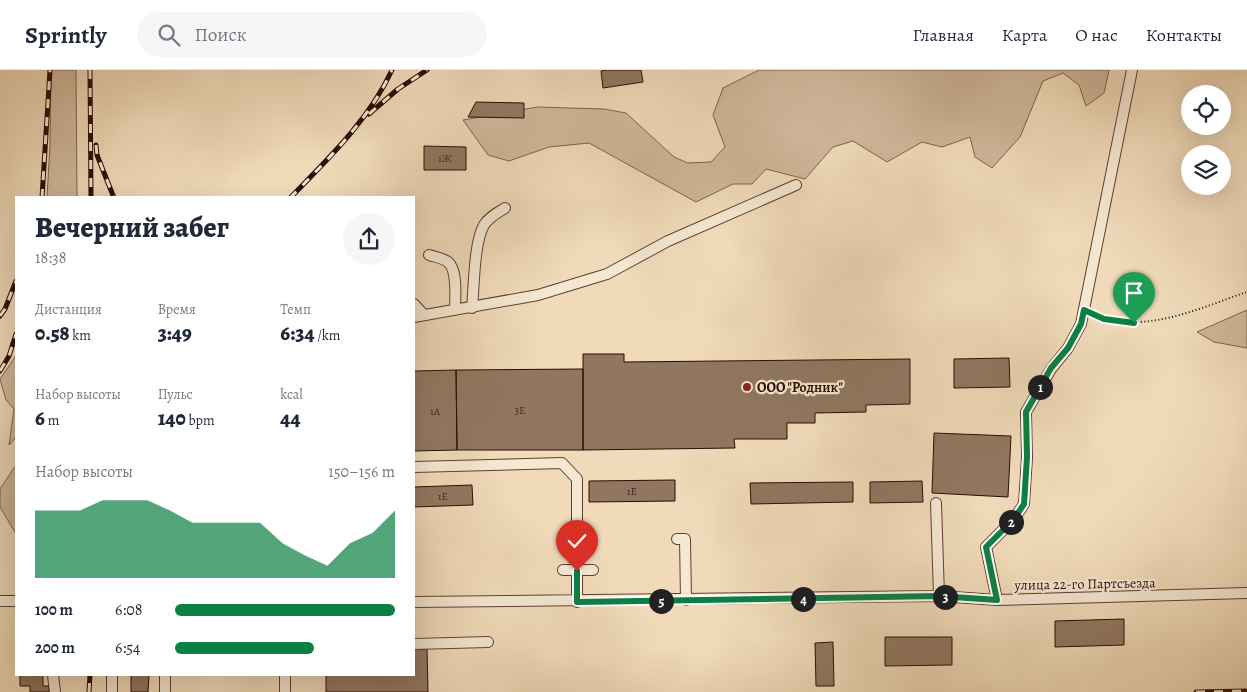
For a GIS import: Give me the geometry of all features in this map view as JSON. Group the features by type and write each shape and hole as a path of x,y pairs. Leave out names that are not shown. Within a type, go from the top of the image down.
{"street":[{"path":"997,600 986,547 1014,519 1024,504 1027,457 1026,412 1051,368 1068,348 1081,324 1132,70"},
{"path":"419,316 538,295 607,274 668,241 796,185"},
{"path":"472,308 479,238 483,226 490,216 505,208"},
{"path":"429,255 444,260 454,270 455,310"},
{"path":"415,467 562,463 578,479 577,602"},
{"path":"936,502 939,596"},
{"path":"677,539 685,539 681,565 686,600"},
{"path":"563,570 593,570"},
{"name":"улица 22-го Партсъезда","path":"415,602 577,602 939,596 997,600 1247,593"},
{"path":"0,601 15,601"},
{"path":"415,644 488,642"},
{"path":"53,676 55,692"},
{"path":"112,676 112,692"},
{"path":"165,692 166,676"},
{"path":"285,676 285,692"}],"path":[{"path":"1084,310 1104,319 1134,323 1176,316 1247,292"}],"shaded area":[{"path":"51,70 76,70 77,196 47,196"},
{"path":"759,70 1109,70 1104,93 1086,106 1079,85 1063,73 1043,81 1020,137 992,168 975,157 970,137 942,147 922,142 887,162 853,141 833,147 805,179 766,169 752,184 733,184 696,202 589,143 549,147 509,161 488,155 463,120 537,107 604,109 626,113 674,157 688,163 711,162 725,147 713,115 723,88"},
{"path":"1247,310 1247,348 1214,342 1197,332"},
{"path":"15,357 15,438 9,445 14,409 6,400 0,379"},
{"path":"15,466 15,532 0,507 0,489"}],"building":[{"path":"641,70 643,82 603,88 601,71"},
{"path":"476,102 524,103 524,118 468,117"},
{"path":"424,146 466,147 466,170 424,170"},
{"name":"ООО \"Родник\"","path":"583,354 624,354 624,362 910,359 910,404 866,405 866,412 815,413 815,423 787,423 787,439 734,439 735,448 583,450"},
{"path":"1009,358 1010,387 954,388 954,359"},
{"path":"583,369 583,450 457,450 456,370"},
{"path":"456,370 457,450 415,451 415,371"},
{"path":"934,433 1011,436 1008,497 932,493"},
{"path":"675,480 675,501 589,502 589,481"},
{"path":"922,481 923,502 870,503 870,482"},
{"path":"853,482 853,502 751,504 750,483"},
{"path":"472,485 473,505 415,507 415,487"},
{"path":"1124,619 1124,645 1055,647 1055,621"},
{"path":"885,637 952,637 952,665 885,666"},
{"path":"833,642 834,686 816,686 815,643"},
{"path":"415,649 427,649 428,692 326,692 326,676 415,676"},
{"path":"20,676 43,676 43,686 49,686 49,692 30,692 30,686 20,686"},
{"path":"131,676 149,676 148,692 131,692"}],"railway":[{"path":"42,196 50,70"},
{"path":"90,70 91,196"},
{"path":"292,196 333,154 360,122 372,106 392,70"},
{"path":"369,114 398,89 427,70"},
{"path":"96,145 97,155 113,196"},
{"path":"0,316 5,309 15,284"},
{"path":"0,371 9,356 15,337"},
{"path":"89,692 90,676"},
{"path":"1196,692 1247,691"}],"place":[{"name":"ООО \"Родник\"","path":"747,387"}],"route":[{"path":"577,571 577,602 939,596 997,600 986,547 1014,519 1024,504 1027,457 1026,412 1051,368 1068,348 1081,324 1084,310 1104,319 1134,323"}]}
